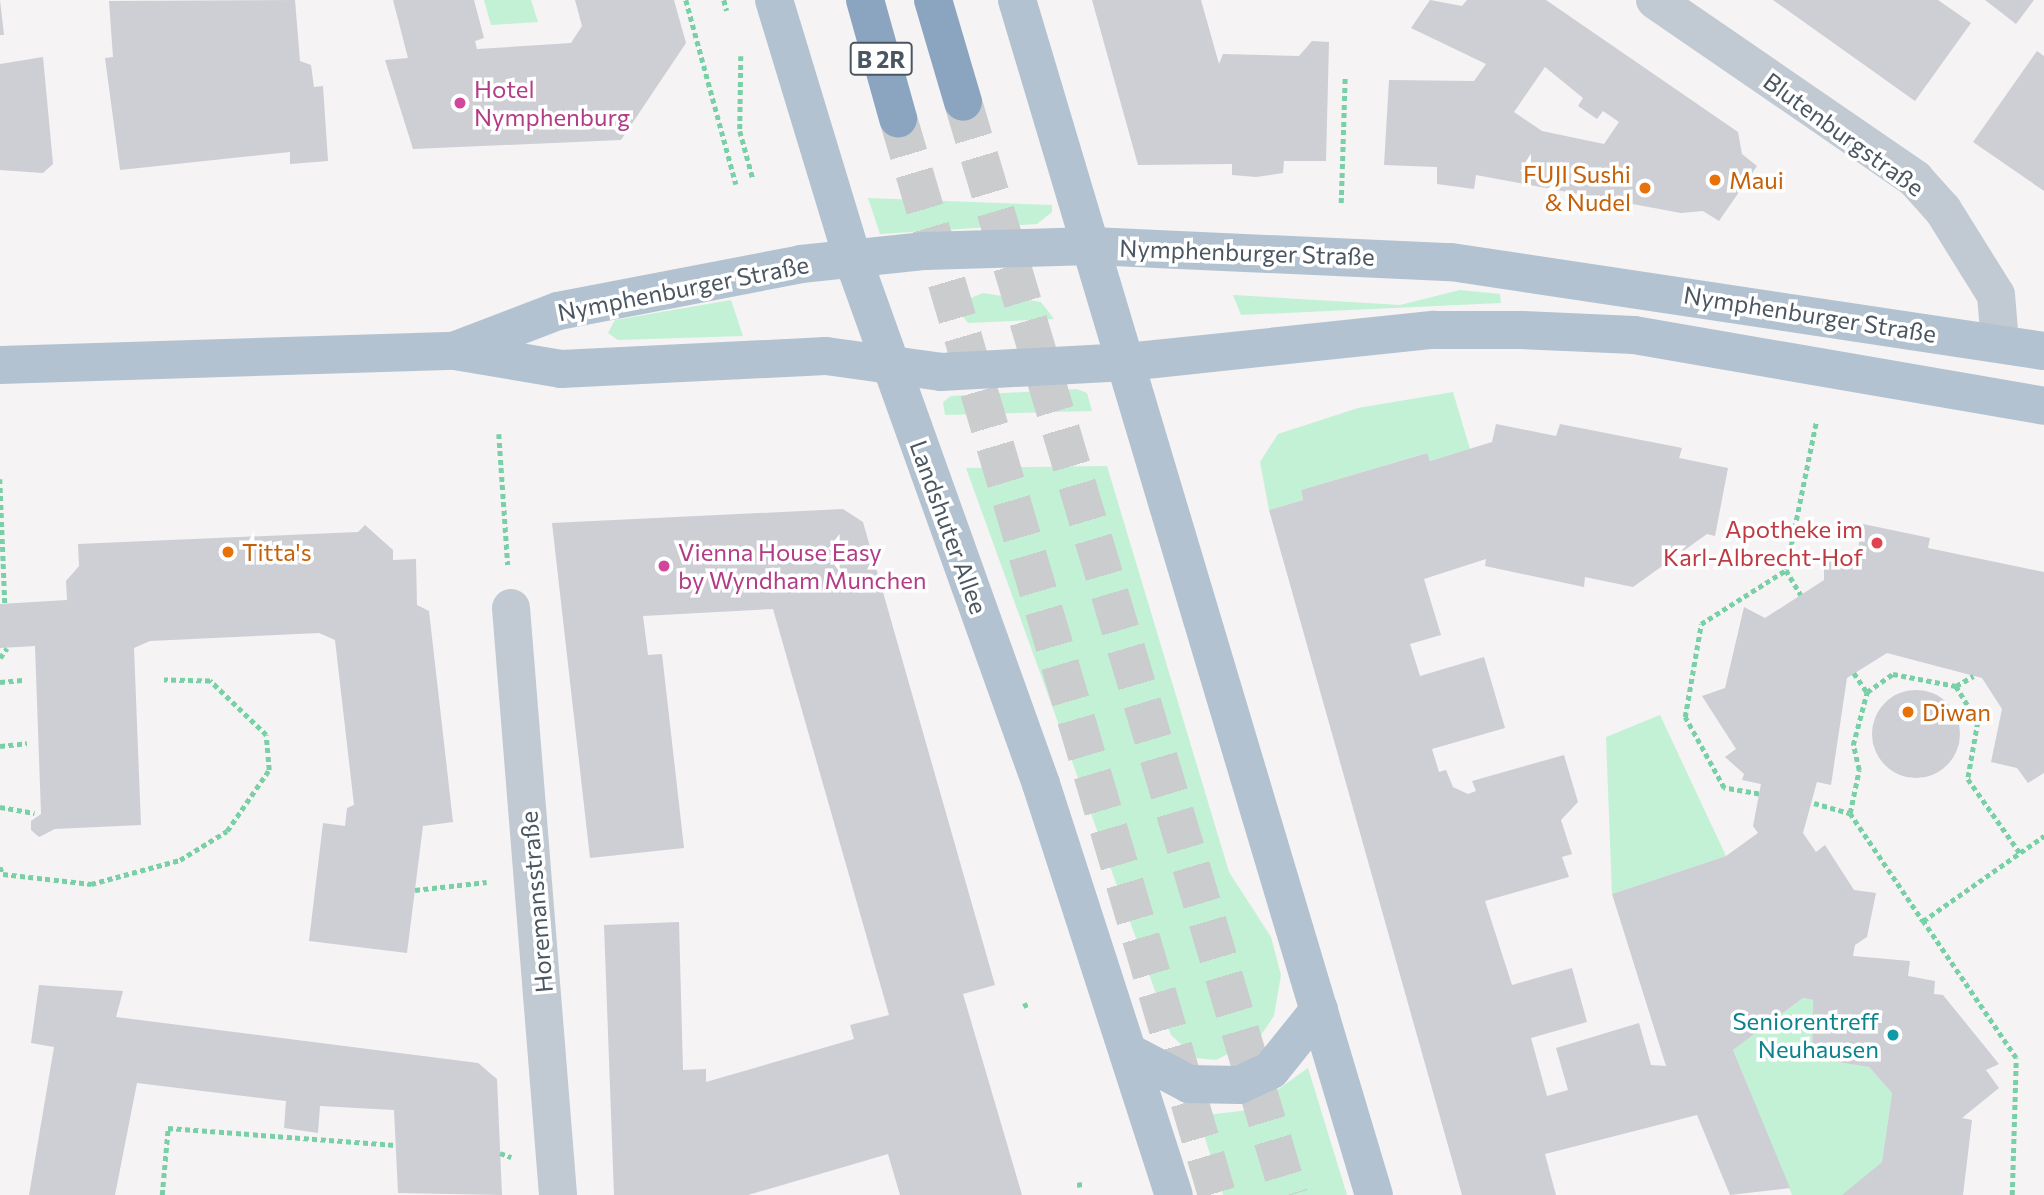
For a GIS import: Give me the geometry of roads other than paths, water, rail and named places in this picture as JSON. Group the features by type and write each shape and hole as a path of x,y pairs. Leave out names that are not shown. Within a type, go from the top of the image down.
{"highway":[{"name":"B 2R","path":"864,0 898,118"},
{"name":"B 2R","path":"933,0 963,102"}],"main road":[{"name":"Landshuter Allee","path":"774,0 852,256 1130,1053 1174,1195"},
{"path":"1017,0 1093,246 1374,1195"},
{"name":"Nymphenburger Straße","path":"455,351 558,311 852,256 1093,246 1451,262 2044,351"},
{"name":"Nymphenburger Straße","path":"0,365 455,351 561,369 826,356 941,372 1127,362 1434,330 1634,335 2044,406"},
{"path":"1130,1053 1189,1083 1238,1085 1271,1070 1319,1010"}],"street":[{"name":"Blutenburgstraße","path":"1655,0 1915,179 1943,210 1996,295 2000,343"},
{"name":"Horemansstraße","path":"511,608 558,1195"}],"tunnel":[{"path":"963,102 1289,1195"},
{"path":"898,118 1217,1195"}],"place":[{"name":"Hotel Nymphenburg","path":"460,103"},
{"name":"Maui","path":"1715,180"},
{"name":"FUJI Sushi & Nudel","path":"1645,188"},
{"name":"Apotheke im Karl-Albrecht-Hof","path":"1877,543"},
{"name":"Titta's","path":"228,552"},
{"name":"Vienna House Easy by Wyndham Munchen","path":"664,566"},
{"name":"Diwan","path":"1908,712"},
{"name":"Seniorentreff Neuhausen","path":"1893,1035"}]}
